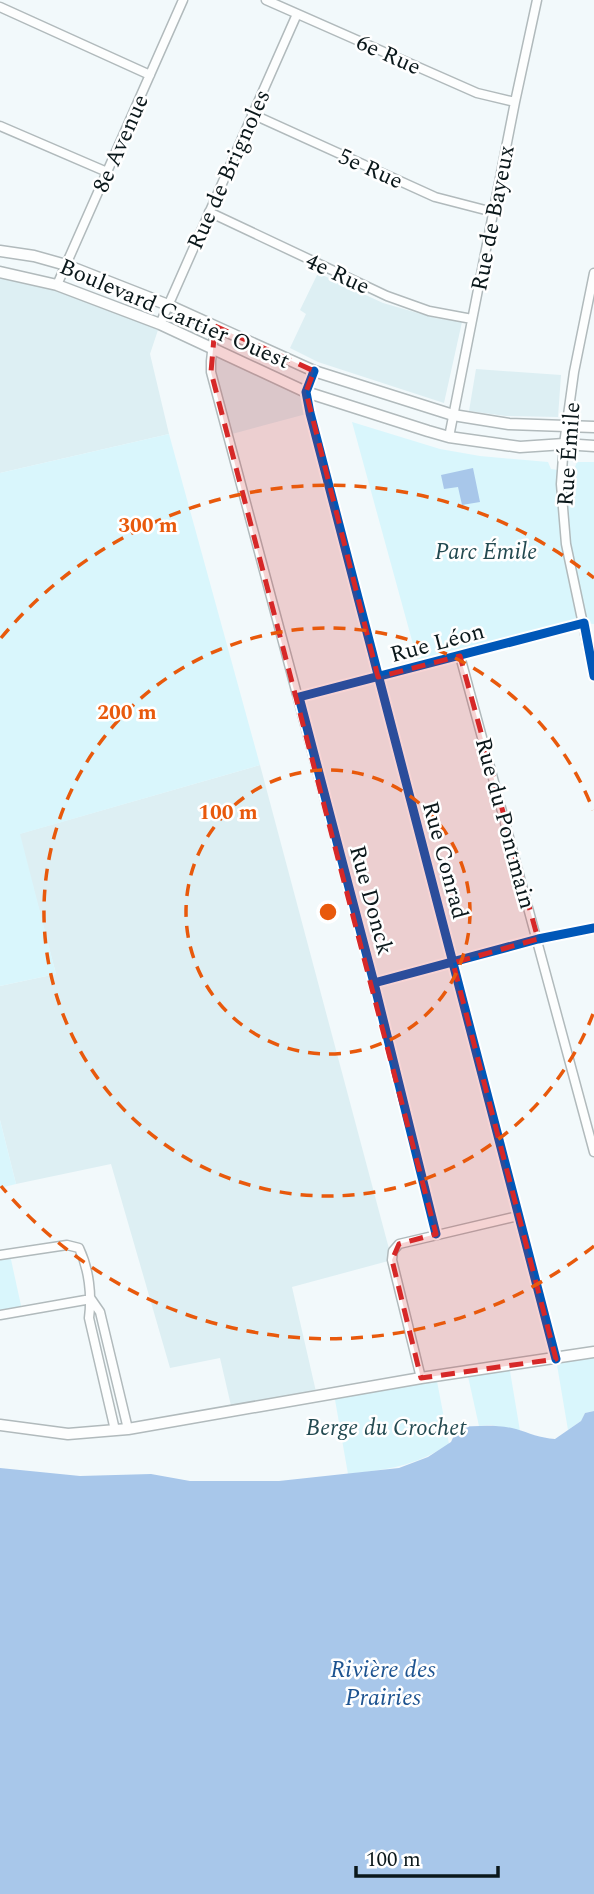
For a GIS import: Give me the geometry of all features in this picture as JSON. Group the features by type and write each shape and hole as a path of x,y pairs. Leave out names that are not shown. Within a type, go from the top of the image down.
{"street":[{"name":"8e Avenue","path":"57,285 183,0"},
{"name":"6e Rue","path":"266,0 477,93 514,103"},
{"name":"Rue de Bayeux","path":"450,437 514,103 537,0"},
{"path":"1,6 150,75"},
{"name":"Rue de Brignoles","path":"160,324 297,14"},
{"name":"5e Rue","path":"252,114 435,197 493,212"},
{"path":"0,126 107,172"},
{"name":"4e Rue","path":"209,212 387,296 429,312 472,319"},
{"name":"Boulevard Cartier Ouest","path":"0,251 34,256 66,265 168,305 314,371 453,415 509,424 594,427"},
{"name":"Boulevard Cartier Ouest","path":"0,272 57,285 160,324 306,392 450,437 520,447 564,444 594,446"},
{"name":"Rue Émile","path":"594,273 590,315 574,372 561,484 566,544 594,676"},
{"name":"Rue Donck","path":"215,326 211,372 374,983 436,1234"},
{"path":"306,392 314,371"},
{"name":"Rue Conrad","path":"306,392 555,1359"},
{"name":"Rue Léon","path":"299,697 584,623"},
{"name":"Rue du Pontmain","path":"460,656 594,1152"},
{"path":"374,983 538,939 594,928"},
{"path":"421,1378 392,1260 393,1251 399,1244 518,1216"},
{"path":"0,1255 67,1245 79,1248 84,1258 92,1299 89,1318 115,1430"},
{"path":"92,1299 100,1312 128,1429"},
{"path":"0,1315 92,1299"},
{"path":"0,1425 68,1434 128,1429 421,1378 594,1352"}],"highlighted area":[{"path":"215,326 314,371 306,392 378,677 460,656 538,939 453,963 556,1359 421,1378 392,1260 399,1244 436,1234 211,372"}],"shaded area":[{"path":"0,272 23,276 160,324 150,354 169,434 0,473"},
{"path":"318,273 383,303 435,318 462,322 444,403 318,362 290,348 306,314 300,310"},
{"path":"215,353 306,392 310,413 232,434 215,371"},
{"path":"476,369 561,375 558,417 506,416 469,411"},
{"path":"260,765 392,1260 292,1287 317,1396 232,1410 220,1358 170,1368 111,1164 16,1184 0,1120 0,986 56,974 19,834"}],"green space":[{"name":"Parc Émile","path":"352,422 440,449 480,456 548,462 551,469 573,472 577,462 594,462 594,624 584,623 419,666"},
{"path":"169,434 260,765 20,834 56,974 0,986 0,473"},
{"path":"0,1120 16,1184 0,1188"},
{"path":"0,1255 10,1255 22,1310 0,1315"},
{"path":"594,1352 594,1411 585,1413 581,1421 568,1430 556,1359"},
{"path":"507,1366 520,1431 491,1425 479,1426 467,1372"},
{"name":"Berge du Crochet","path":"436,1376 449,1444 424,1458 400,1466 348,1474 334,1394"}],"water":[{"path":"473,468 480,502 462,505 458,487 444,489 441,475"},
{"name":"Rivière des Prairies","path":"594,1411 594,1894 0,1894 0,1468 80,1476 151,1474 190,1481 279,1481 399,1468 428,1457 451,1442 458,1427 502,1426 555,1439 581,1421 585,1413"}],"cycle path":[{"path":"314,371 306,392 310,413 556,1359"},
{"path":"436,1234 299,697 584,623 594,676"},
{"path":"374,983 538,939 594,928"}]}
